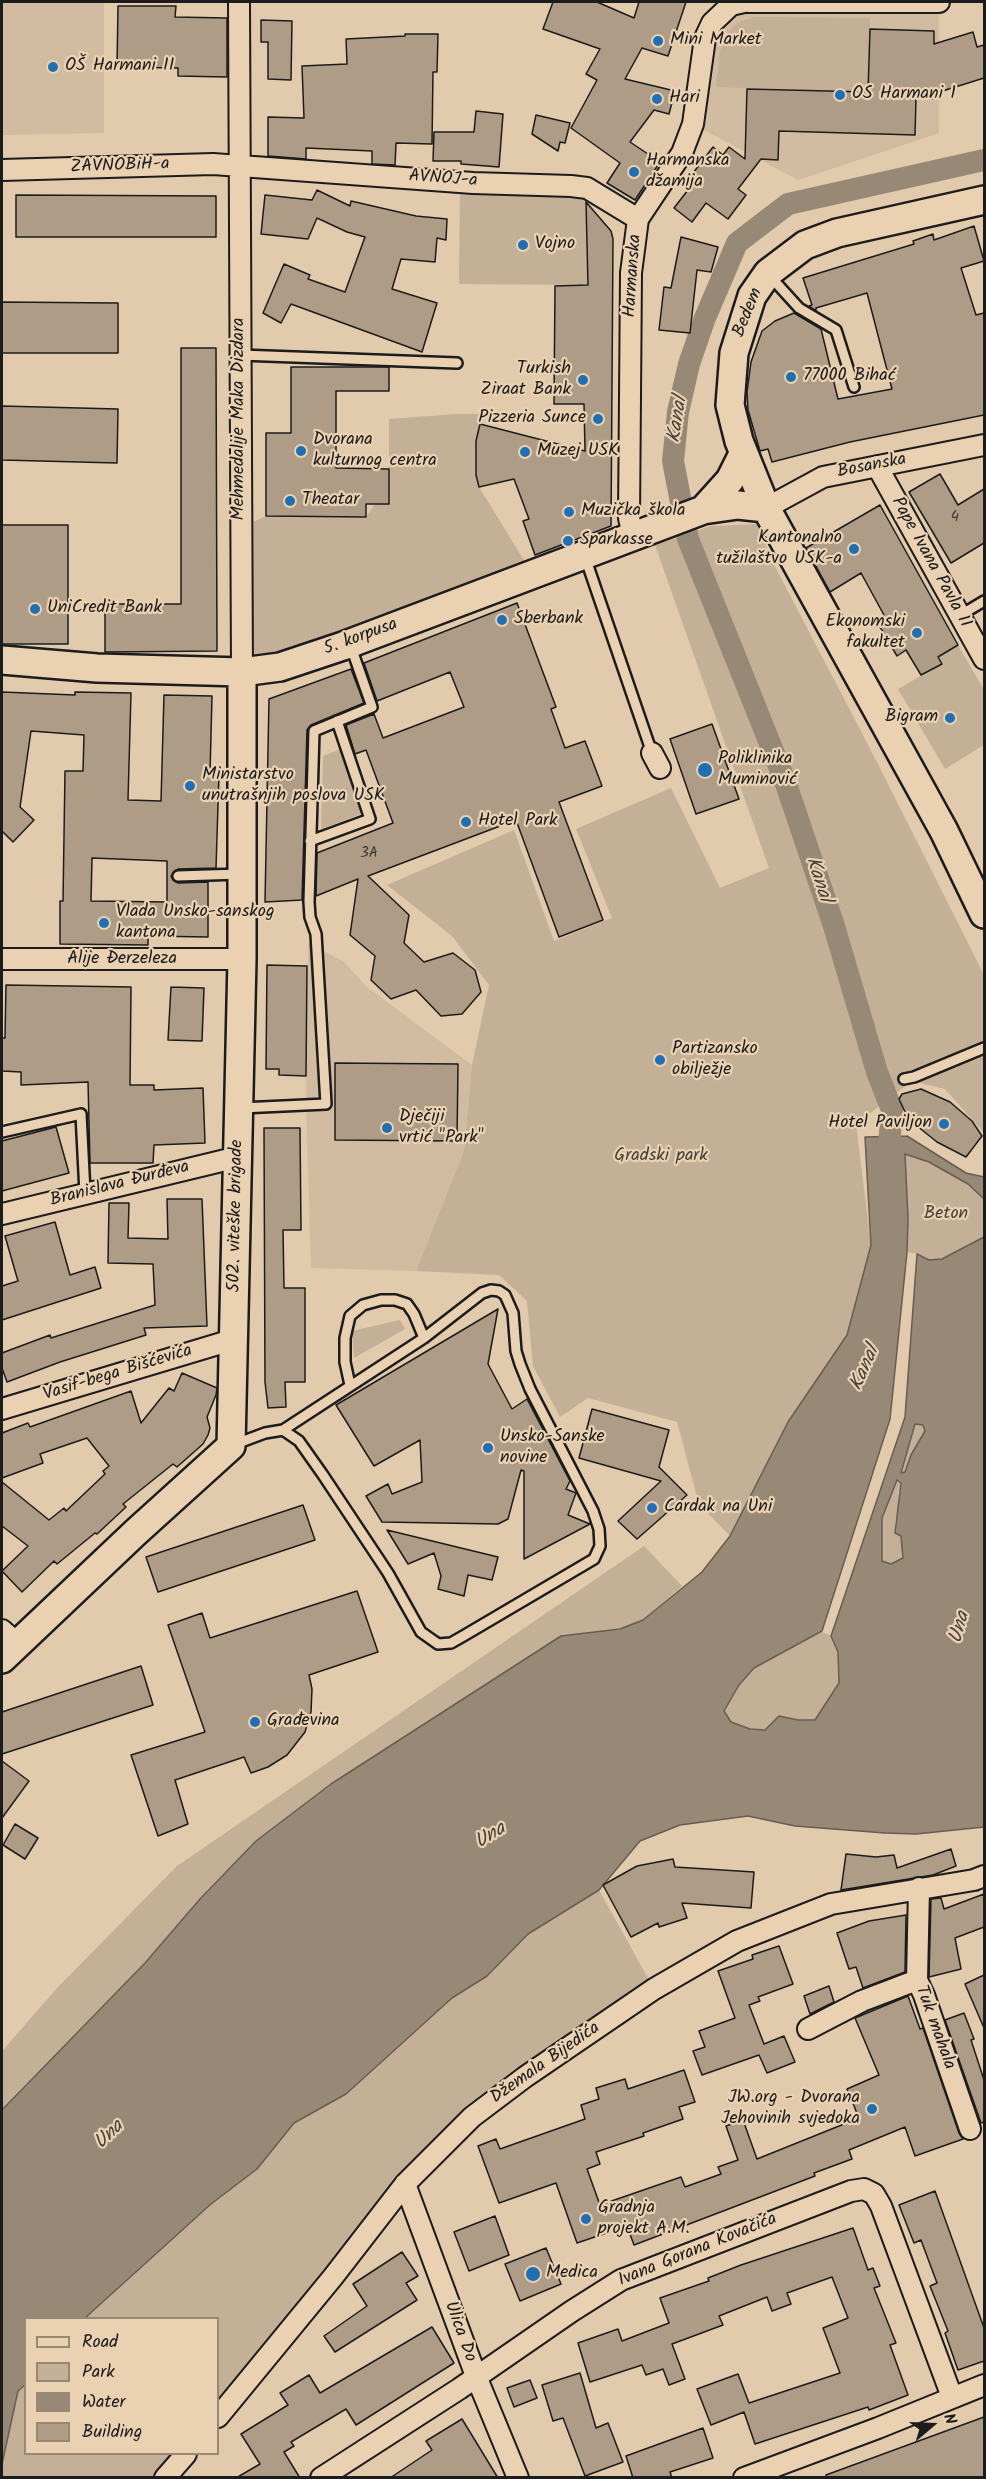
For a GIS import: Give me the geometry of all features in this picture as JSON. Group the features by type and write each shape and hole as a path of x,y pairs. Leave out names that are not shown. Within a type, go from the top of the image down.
{"street":[{"name":"Mehmedalije Maka Dizdara","path":"240,2 238,165 242,672"},
{"path":"722,6 746,2 939,2"},
{"name":"Harmanska","path":"643,532 628,518 630,284 638,219 682,153 693,124 705,38 722,6"},
{"name":"ZAVNOBiH-a","path":"2,170 238,165"},
{"name":"AVNOJ-a","path":"238,165 473,183 587,188 638,219"},
{"name":"Bedem","path":"984,200 837,233 805,245 768,273 752,296 734,353 730,405 743,453 766,508 944,831 984,914"},
{"name":"Bosanska","path":"766,508 823,477 984,445"},
{"name":"5. korpusa","path":"703,510 730,480 743,453"},
{"name":"Pape Ivana Pavla II","path":"877,466 984,659"},
{"name":"5. korpusa","path":"2,660 97,668 242,672 280,667 350,643 703,510 738,505 766,508"},
{"name":"502. viteške brigade","path":"231,1446 242,959 242,672"},
{"name":"Alije Đerzeleza","path":"2,959 242,959"},
{"name":"Branislava Đurđeva","path":"2,1214 238,1157"},
{"name":"Vasif-bega Bišćevića","path":"2,1409 235,1339"},
{"path":"7,1644 231,1446"},
{"name":"Džemala Bijedića","path":"219,2416 333,2277 405,2184 472,2117 525,2077 654,1989 737,1941 831,1904 974,1880 984,1876"},
{"name":"Tuk mahala","path":"919,1888 917,1980 970,2129"},
{"path":"808,2029 862,2001 917,1980"},
{"name":"Ulica Do","path":"405,2184 476,2376 518,2478"},
{"name":"Ivana Gorana Kovačića","path":"321,2478 621,2280 850,2191 864,2189 874,2194 881,2206 952,2397"},
{"path":"744,2478 984,2385"},
{"path":"165,2478 185,2455"}],"lane":[{"path":"768,273 799,308 836,330 854,387"},
{"path":"240,355 457,363"},
{"path":"585,555 656,760"},
{"path":"959,615 984,601"},
{"path":"239,1109 326,1104 316,934 310,917 309,903 314,731 372,707 350,643"},
{"path":"310,841 370,819 337,722"},
{"path":"178,876 242,874"},
{"path":"904,1079 984,1048"},
{"path":"2,1132 81,1114 85,1193"},
{"path":"231,1446 265,1433 284,1430 424,1338 482,1293 491,1290 500,1291 505,1295 516,1322 516,1351 523,1372 593,1511 599,1529 600,1546 594,1559 465,1635 451,1642 438,1644 421,1632 388,1573 323,1474 299,1441 284,1430"},
{"path":"350,1385 345,1362 345,1338 350,1316 363,1305 381,1300 395,1300 407,1304 424,1338"}],"shaded area":[{"name":"OŠ Harmani II","path":"2,2 104,2 104,133 2,135"},
{"path":"939,2 939,133 798,180 693,124 700,71 723,10"},
{"name":"Dječiji vrtić \"Park\"","path":"308,943 343,961 367,987 472,1065 464,1151 416,1271 311,1268 306,1106"}],"green space":[{"path":"755,17 870,18 868,92 716,87 720,51 726,34 738,22"},
{"name":"Vojno","path":"460,187 587,191 588,285 459,284"},
{"path":"489,414 480,424 476,441 476,475 479,487 533,575 242,672 240,528 266,516 366,517 375,504 389,504 389,419"},
{"name":"Gradski park","path":"759,524 769,555 984,975 984,1133 945,1089 912,1081 856,1124 871,1245 847,1335 788,1422 730,1536 699,1504 677,1422 588,1398 560,1417 533,1366 527,1301 499,1275 416,1271 464,1151 472,1065 489,985 452,936 387,885 514,830 554,941 612,918 576,829 671,788 720,888 769,868 655,545 711,526"},
{"name":"Bigram","path":"958,645 984,690 984,745 945,769 898,689 941,664 938,657"},
{"path":"341,749 364,813 321,829 323,756"},
{"name":"Beton","path":"905,1154 929,1162 968,1184 984,1199 984,1237 981,1240 942,1259 929,1260 907,1252"},
{"path":"400,1320 405,1329 354,1358 352,1331"},
{"path":"915,1424 923,1425 925,1431 911,1455 905,1472 900,1473"},
{"path":"897,1479 901,1483 898,1493 899,1510 895,1522 901,1536 903,1558 891,1564 882,1562 882,1518"},
{"path":"644,1546 682,1586 643,1620 620,1629 561,1636 331,1784 256,1841 200,1899 145,1963 2,2110 2,2051 58,1987 177,1866"},
{"path":"822,1632 831,1636 838,1652 839,1683 815,1720 798,1720 779,1716 765,1730 749,1729 731,1722 724,1711 739,1685 754,1668"},
{"path":"599,1890 654,1989 472,2117 219,2416 219,2317 86,2317 211,2204 257,2169 294,2123 346,2094 452,1998 487,1976 528,1934"},
{"path":"24,2386 24,2455 185,2455 165,2477 2,2478 2,2464 18,2391"}],"water":[{"name":"Una","path":"907,1136 966,1173 984,1177 984,1199 968,1184 929,1162 905,1154 907,1252 890,1419 822,1631 754,1668 739,1685 724,1711 731,1722 750,1729 765,1730 779,1716 798,1720 815,1720 839,1683 838,1652 831,1636 905,1417 917,1254 929,1260 942,1259 984,1237 984,1827 916,1834 885,1833 795,1826 748,1816 680,1825 640,1841 599,1890 528,1934 487,1976 452,1998 346,2094 294,2123 257,2169 211,2204 86,2317 24,2317 24,2386 18,2391 2,2464 2,2110 145,1963 200,1899 256,1841 331,1784 561,1636 620,1629 643,1620 702,1572 730,1536 788,1422 847,1335 871,1245 865,1137","holes":["915,1424 923,1425 925,1431 911,1455 905,1472 901,1473","897,1480 901,1483 895,1533 901,1536 903,1558 891,1564 882,1561 882,1518"]}],"building":[{"path":"553,2 597,2 634,18 639,2 686,2 668,56 642,48 625,79 675,91 669,114 654,110 630,142 660,162 635,200 607,183 620,163 571,128 597,80 586,74 600,49 543,29"},
{"path":"118,6 176,6 175,17 227,18 227,77 178,76 178,68 117,67"},
{"path":"261,20 292,21 291,80 268,79 268,42 261,42"},
{"name":"OS Harmani 1","path":"870,29 934,31 934,44 973,32 977,47 984,45 984,78 933,94 932,99 916,98 915,135 779,131 778,160 761,159 738,189 746,195 728,219 706,203 692,222 674,208 695,181 690,177 713,147 723,155 729,147 745,159 747,89 868,92"},
{"path":"405,34 438,34 437,72 433,72 432,144 396,143 395,165 372,164 372,151 306,148 306,159 268,156 268,117 304,118 302,66 347,64 346,39 405,36"},
{"path":"476,111 503,114 499,167 461,164 461,161 433,161 434,132 474,132"},
{"path":"536,115 570,123 565,143 560,142 558,151 532,134"},
{"path":"317,190 350,206 351,201 416,216 447,219 446,240 437,238 435,262 401,259 392,289 437,303 422,352 291,304 281,323 263,313 284,264 310,275 308,279 345,292 365,237 347,232 317,218 308,239 261,234 265,195 312,200"},
{"path":"16,195 216,196 216,237 16,237"},
{"path":"586,202 611,231 613,239 611,526 535,555 523,521 529,519 514,479 479,487 476,475 476,441 480,424 585,451 584,404 554,404 555,286 588,285"},
{"path":"974,226 984,261 961,268 976,315 984,313 984,415 850,442 772,462 768,449 760,451 748,410 747,392 751,362 762,331 775,321 794,313 821,329 838,399 892,389 867,293 816,308 816,311 809,306 812,305 803,278 914,244 913,241 933,234 934,240"},
{"path":"681,237 718,247 711,272 697,270 690,333 659,330 664,287 671,288"},
{"path":"2,302 118,303 118,353 2,353"},
{"path":"181,348 216,348 217,651 105,652 105,604 181,604"},
{"name":"Dvorana kulturnog centra","path":"291,367 389,367 389,391 336,391 336,468 389,469 389,504 366,504 366,517 266,516 266,433 291,433"},
{"path":"2,406 118,409 117,463 2,460"},
{"path":"940,474 958,505 984,489 984,543 951,563 909,492"},
{"path":"880,505 958,645 938,657 942,664 921,675 906,650 897,656 876,620 884,615 861,573 830,592 806,548"},
{"name":"UniCredit Bank","path":"2,525 68,525 68,644 2,644"},
{"path":"517,603 556,707 551,709 565,748 585,741 602,786 559,802 603,920 559,937 516,820 368,876 409,915 404,943 424,962 453,953 475,970 481,992 462,1014 441,1016 416,990 391,999 371,980 375,956 350,935 358,879 316,896 317,853 393,823 366,750 355,754 346,725 374,714 383,738 464,707 450,672 377,701 364,663"},
{"path":"351,669 364,703 311,725 307,730 302,900 265,902 269,699"},
{"path":"2,692 75,695 75,692 131,693 128,800 161,801 164,695 212,696 210,774 219,774 216,868 178,869 171,876 178,883 208,882 208,937 148,936 148,945 60,944 65,771 83,771 84,735 31,731 20,807 34,820 13,842 2,831","holes":["92,858 167,861 167,902 91,901"]},
{"name":"Poliklinika Muminović","path":"712,724 739,799 696,814 670,739"},
{"path":"267,965 307,966 306,1076 279,1075 279,1069 266,1069"},
{"path":"6,985 131,987 130,1085 154,1085 154,1090 203,1088 205,1143 154,1145 153,1163 90,1163 88,1082 21,1085 21,1072 2,1071"},
{"path":"171,987 204,988 202,1041 168,1040"},
{"path":"335,1063 458,1064 457,1141 335,1140"},
{"name":"Hotel Paviljon","path":"921,1089 950,1102 972,1121 982,1136 966,1157 937,1142 906,1114 899,1099 902,1094"},
{"path":"56,1127 69,1173 2,1191 2,1141"},
{"path":"264,1128 300,1128 301,1230 283,1230 284,1288 305,1288 305,1382 285,1382 286,1407 268,1408 265,1382"},
{"path":"167,1199 202,1199 207,1326 144,1328 146,1335 60,1362 7,1382 2,1368 2,1353 50,1335 51,1338 155,1305 153,1264 108,1263 109,1203 129,1203 128,1238 168,1239"},
{"path":"55,1222 70,1275 95,1267 101,1288 2,1320 2,1286 18,1281 5,1236"},
{"name":"Unsko-Sanske novine","path":"498,1309 488,1364 512,1409 527,1399 570,1481 566,1489 576,1493 568,1515 590,1524 524,1559 524,1471 521,1470 508,1519 498,1524 382,1522 366,1496 388,1484 392,1494 422,1482 420,1440 374,1466 336,1405"},
{"path":"182,1373 217,1388 207,1417 210,1428 203,1444 177,1467 173,1464 123,1504 126,1507 97,1534 95,1533 57,1564 54,1561 22,1592 2,1571 28,1546 2,1526 2,1482 49,1520 64,1508 66,1511 105,1474 103,1471 109,1466 87,1438 40,1454 43,1463 2,1478 2,1433 28,1423 30,1427 131,1391 141,1423 169,1388 174,1391"},
{"path":"592,1409 669,1430 659,1467 687,1495 637,1539 618,1521 661,1481 579,1458"},
{"path":"303,1505 315,1540 158,1592 146,1557"},
{"path":"387,1530 498,1557 492,1580 468,1575 464,1596 438,1589 441,1576 434,1553 408,1564"},
{"name":"Građevina","path":"357,1591 378,1652 309,1675 312,1689 311,1712 305,1732 287,1755 268,1767 251,1773 244,1757 175,1780 188,1824 158,1836 131,1755 205,1732 168,1625 202,1613 210,1638"},
{"path":"141,1666 153,1705 2,1754 2,1712"},
{"path":"2,1761 29,1781 2,1818"},
{"path":"15,1824 38,1838 25,1859 3,1845"},
{"path":"951,1849 956,1866 933,1875 841,1890 846,1854 876,1857 894,1855 897,1868"},
{"path":"673,1859 675,1867 754,1872 751,1908 682,1903 687,1918 659,1927 658,1923 631,1937 603,1885 637,1866"},
{"path":"984,1894 984,1927 955,1938 961,1969 929,1977 931,1899 941,1898 944,1909"},
{"path":"906,1915 905,1972 863,1988 856,1967 849,1969 837,1933 869,1921"},
{"path":"779,1946 793,1984 758,1997 760,2001 749,2005 764,2044 784,2036 795,2062 767,2073 759,2055 702,2075 693,2051 705,2047 699,2031 735,2018 718,1971 753,1959 752,1955"},
{"path":"984,1975 984,2028 965,1984"},
{"path":"829,1986 834,2002 810,2014 804,1996"},
{"path":"908,1996 920,2029 923,2028 963,2139 915,2156 905,2127 849,2150 852,2159 814,2173 815,2176 634,2245 627,2226 577,2243 556,2183 499,2203 478,2146 496,2139 500,2149 585,2119 581,2105 599,2099 596,2088 625,2079 628,2089 684,2070 695,2102 679,2107 683,2119 643,2133 644,2136 596,2152 600,2164 587,2169 600,2205 681,2177 685,2187 721,2174 718,2167 738,2160 726,2126 743,2120 757,2159 859,2118 847,2089 879,2075 855,2018"},
{"path":"964,2013 974,2039 971,2040 984,2080 984,2122 981,2123 945,2020"},
{"path":"935,2191 984,2328 984,2361 958,2370 945,2333 948,2331 930,2286 937,2283 921,2240 914,2243 899,2205"},
{"path":"495,2216 509,2255 469,2271 454,2232"},
{"path":"853,2228 868,2270 873,2268 880,2286 874,2288 896,2343 890,2345 908,2395 869,2410 868,2407 755,2444 744,2412 711,2425 697,2389 738,2374 749,2403 840,2373 823,2328 848,2318 832,2277 787,2293 791,2304 772,2311 767,2297 719,2316 723,2325 672,2344 685,2379 669,2385 663,2369 646,2375 642,2365 590,2382 578,2343 618,2329 622,2341 669,2323 660,2298 709,2281 708,2278 741,2265"},
{"name":"Medica","path":"546,2248 561,2284 520,2301 505,2264"},
{"path":"402,2252 418,2276 406,2283 417,2300 335,2352 324,2336 367,2306 353,2284"},
{"path":"432,2327 454,2363 356,2425 346,2409 291,2442 294,2446 284,2452 300,2478 236,2478 260,2464 241,2434 288,2405 280,2393 309,2375 320,2393"},
{"path":"580,2373 596,2428 608,2423 623,2462 585,2476 563,2418 553,2421 542,2385"},
{"path":"530,2380 537,2398 514,2407 507,2388"},
{"path":"984,2417 984,2478 826,2478 826,2475"},
{"path":"462,2419 498,2478 390,2478 432,2450 426,2441"},
{"path":"703,2428 713,2458 670,2472 672,2478 633,2478 626,2456"}],"waterway":[{"name":"Kanal","path":"887,1167 892,1110 877,1072 834,926 785,781 688,539 673,461 678,412 689,364 705,318 737,243 788,204 984,160"}],"place":[{"name":"Mini Market","path":"658,41"},
{"name":"OŠ Harmani II","path":"53,67"},
{"name":"OS Harmani 1","path":"840,95"},
{"name":"Hari","path":"657,99"},
{"name":"Harmanska džamija","path":"634,172"},
{"name":"Vojno","path":"523,245"},
{"name":"77000 Bihać","path":"791,377"},
{"name":"Turkish Ziraat Bank","path":"583,380"},
{"name":"Pizzeria Sunce","path":"598,419"},
{"name":"Dvorana kulturnog centra","path":"301,451"},
{"name":"Muzej USK","path":"525,452"},
{"name":"Theatar","path":"290,501"},
{"name":"Muzička škola","path":"569,512"},
{"name":"Sparkasse","path":"568,541"},
{"name":"Kantonalno tužilaštvo USK-a","path":"854,549"},
{"name":"UniCredit Bank","path":"35,609"},
{"name":"Sberbank","path":"502,620"},
{"name":"Ekonomski fakultet","path":"917,633"},
{"name":"Bigram","path":"950,718"},
{"name":"Poliklinika Muminović","path":"705,770"},
{"name":"Ministarstvo unutrašnjih poslova USK","path":"190,786"},
{"name":"Hotel Park","path":"466,822"},
{"name":"Vlada Unsko-sanskog kantona","path":"104,923"},
{"name":"Partizansko obilježje","path":"660,1060"},
{"name":"Hotel Paviljon","path":"944,1124"},
{"name":"Dječiji vrtić \"Park\"","path":"387,1128"},
{"name":"Unsko-Sanske novine","path":"488,1448"},
{"name":"Cardak na Uni","path":"652,1508"},
{"name":"Građevina","path":"255,1722"},
{"name":"JW.org - Dvorana Jehovinih svjedoka","path":"872,2109"},
{"name":"Gradnja projekt A.M.","path":"586,2219"},
{"name":"Medica","path":"533,2274"}]}
